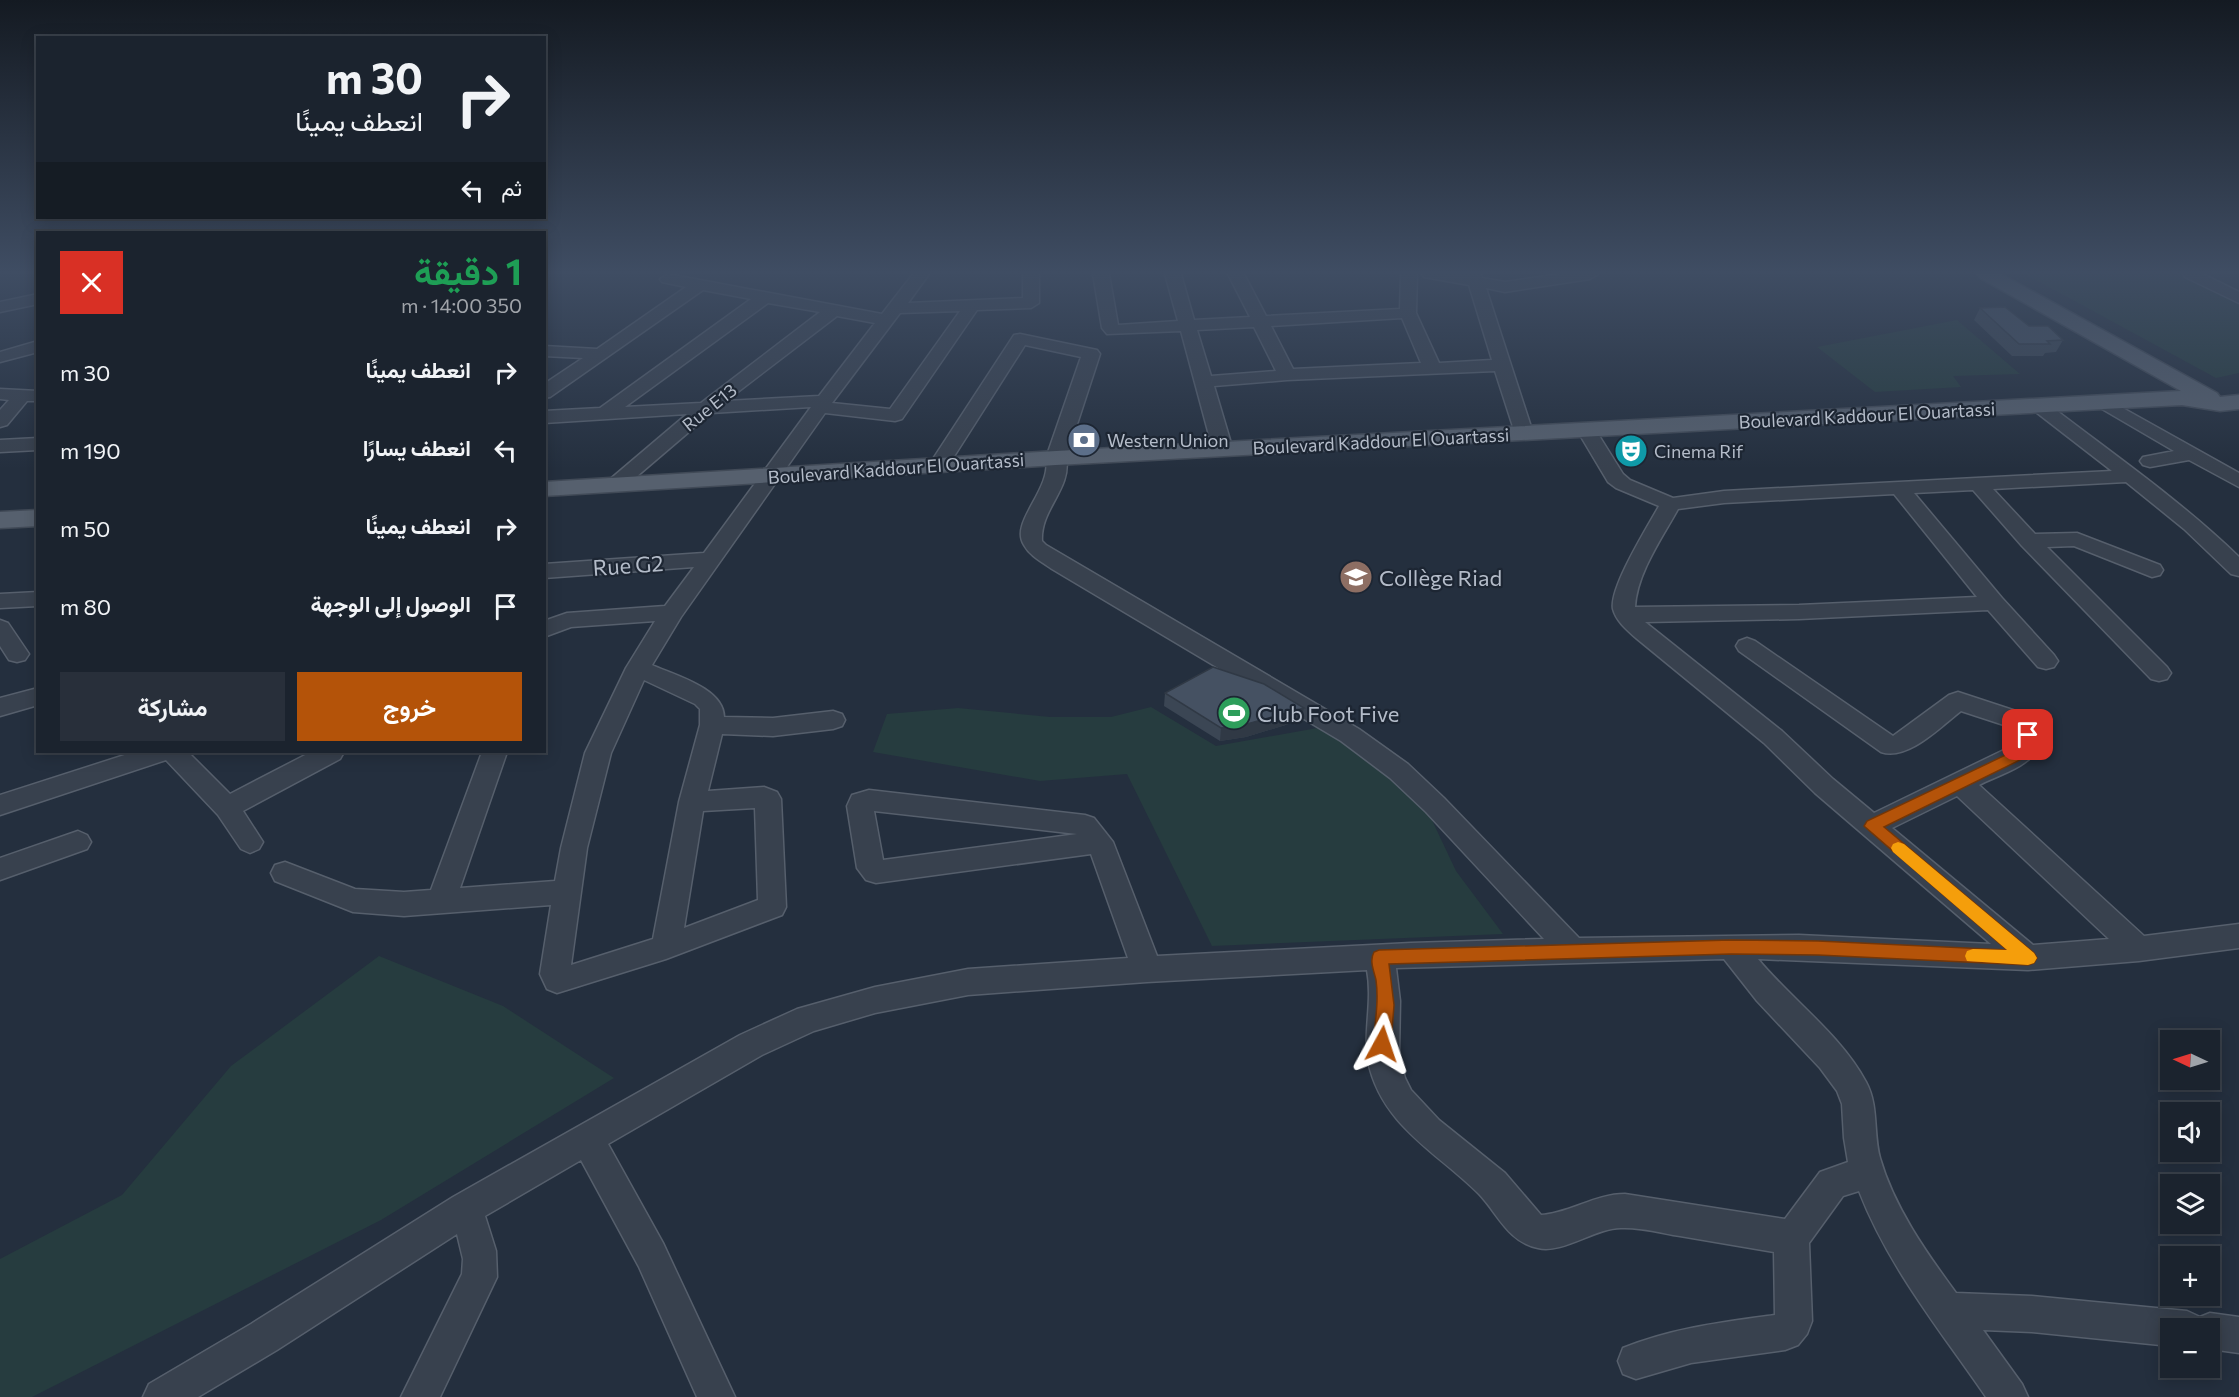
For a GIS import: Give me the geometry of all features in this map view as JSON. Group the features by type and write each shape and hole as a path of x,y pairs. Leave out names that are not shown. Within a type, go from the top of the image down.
{"main road":[{"path":"2097,339 2191,395 2233,399"},
{"path":"2127,339 2233,399"},
{"name":"Boulevard Kaddour El Ouartassi","path":"546,489 1056,458 2103,402 2191,395"},
{"path":"0,520 36,518"}],"street":[{"path":"546,391 621,339"},
{"path":"605,413 707,339"},
{"name":"Rue E13","path":"615,485 707,407 796,339"},
{"path":"692,802 764,797 768,799 773,905 770,910 666,947 557,980 555,974 574,848 598,753 638,668 672,613 822,404 872,339"},
{"path":"546,417 707,407 822,404 895,416 948,339"},
{"path":"939,465 1021,339"},
{"path":"1027,339 1091,356 1056,458 1058,474 1035,514 1031,526 1032,542 1039,550 1350,735 1399,771 1435,805 1572,950"},
{"path":"1191,339 1223,450"},
{"path":"1270,339 1287,375"},
{"path":"1419,339 1433,370"},
{"path":"1494,339 1524,433"},
{"path":"0,357 36,346"},
{"path":"546,351 600,354"},
{"path":"1204,382 1287,375 1502,365"},
{"path":"0,394 30,396"},
{"path":"0,421 30,396"},
{"path":"2103,402 2239,482"},
{"path":"2038,405 2094,450 2132,476 2239,569"},
{"path":"1586,430 1615,478 1671,504 1724,497 2132,476"},
{"path":"0,446 36,444"},
{"path":"2150,461 2192,454"},
{"path":"1977,483 2029,541 2159,673"},
{"path":"1899,489 1994,603 2046,661"},
{"path":"1671,504 1625,595 1626,615 1644,633 1773,737 1824,786 2028,958"},
{"path":"2029,541 2077,539 2152,570"},
{"name":"Rue G2","path":"546,571 711,559"},
{"path":"0,601 36,599"},
{"path":"1626,615 1799,612 1994,603"},
{"path":"546,629 567,620 672,613"},
{"path":"0,628 17,654"},
{"path":"1747,646 1890,746 1898,745 1958,700 2025,725 2028,735 2026,746 2019,754 1872,826"},
{"path":"638,668 709,703 712,725 692,802 666,947"},
{"path":"0,707 36,697"},
{"path":"712,725 773,727 833,720"},
{"path":"0,805 158,753"},
{"path":"174,753 227,808 249,842"},
{"path":"227,808 329,753"},
{"path":"441,902 495,753"},
{"path":"1961,784 2139,949"},
{"path":"1100,842 876,872 871,868 860,806 861,802 869,800 1080,824 1090,828 1100,842 1147,969"},
{"path":"0,869 78,842"},
{"path":"285,873 353,900 404,904 567,892"},
{"path":"162,1397 264,1337 465,1209 751,1045 808,1019 875,1000 968,982 1147,969 1379,957 1731,947 1818,948 2028,958 2236,941"},
{"path":"1731,947 1754,976 1834,1064 1856,1095 1859,1107 1860,1139 1868,1171 1893,1228 1913,1264 1944,1310 2009,1397"},
{"path":"1379,957 1386,1005 1382,1044 1384,1063 1397,1098 1421,1125 1440,1138 1491,1184 1528,1227 1540,1232 1611,1211 1634,1212 1792,1238"},
{"path":"588,1140 651,1255 716,1397"},
{"path":"1636,1361 1691,1345 1785,1332 1794,1321 1792,1238 1832,1184 1868,1171"},
{"path":"420,1397 479,1277 482,1263 480,1251 465,1209"},
{"path":"1944,1310 2032,1314 2160,1326"},
{"path":"2220,1332 2239,1335"}],"green space":[{"path":"1857,339 1979,339 2020,374 1953,376 1961,387 1875,392 1817,347"},
{"path":"2145,339 2239,339 2239,373 2216,378"},
{"path":"1151,707 1216,746 1323,727 1421,797 1456,871 1503,934 1212,946 1127,774 1040,781 873,752 887,714 958,708 1050,717 1111,717"},
{"path":"379,956 503,1006 614,1078 381,1220 32,1397 0,1397 0,1259 122,1195 231,1066"}],"building":[{"path":"2014,339 2063,340 2047,341 2050,344 2019,344"},
{"name":"Club Foot Five","path":"1213,667 1264,684 1304,708 1247,724 1221,728 1165,693"}],"slow traffic":[{"path":"1898,848 2028,958 1973,956"}],"place":[{"name":"Western Union","path":"1084,440"},
{"name":"Cinema Rif","path":"1631,451"},
{"name":"Collège Riad","path":"1356,577"},
{"name":"Club Foot Five","path":"1234,713"}],"route":[{"path":"1382,1044 1386,1005 1379,957 1731,947 1818,948 2028,958 1872,826 2019,754 2026,746 2028,735"}]}
